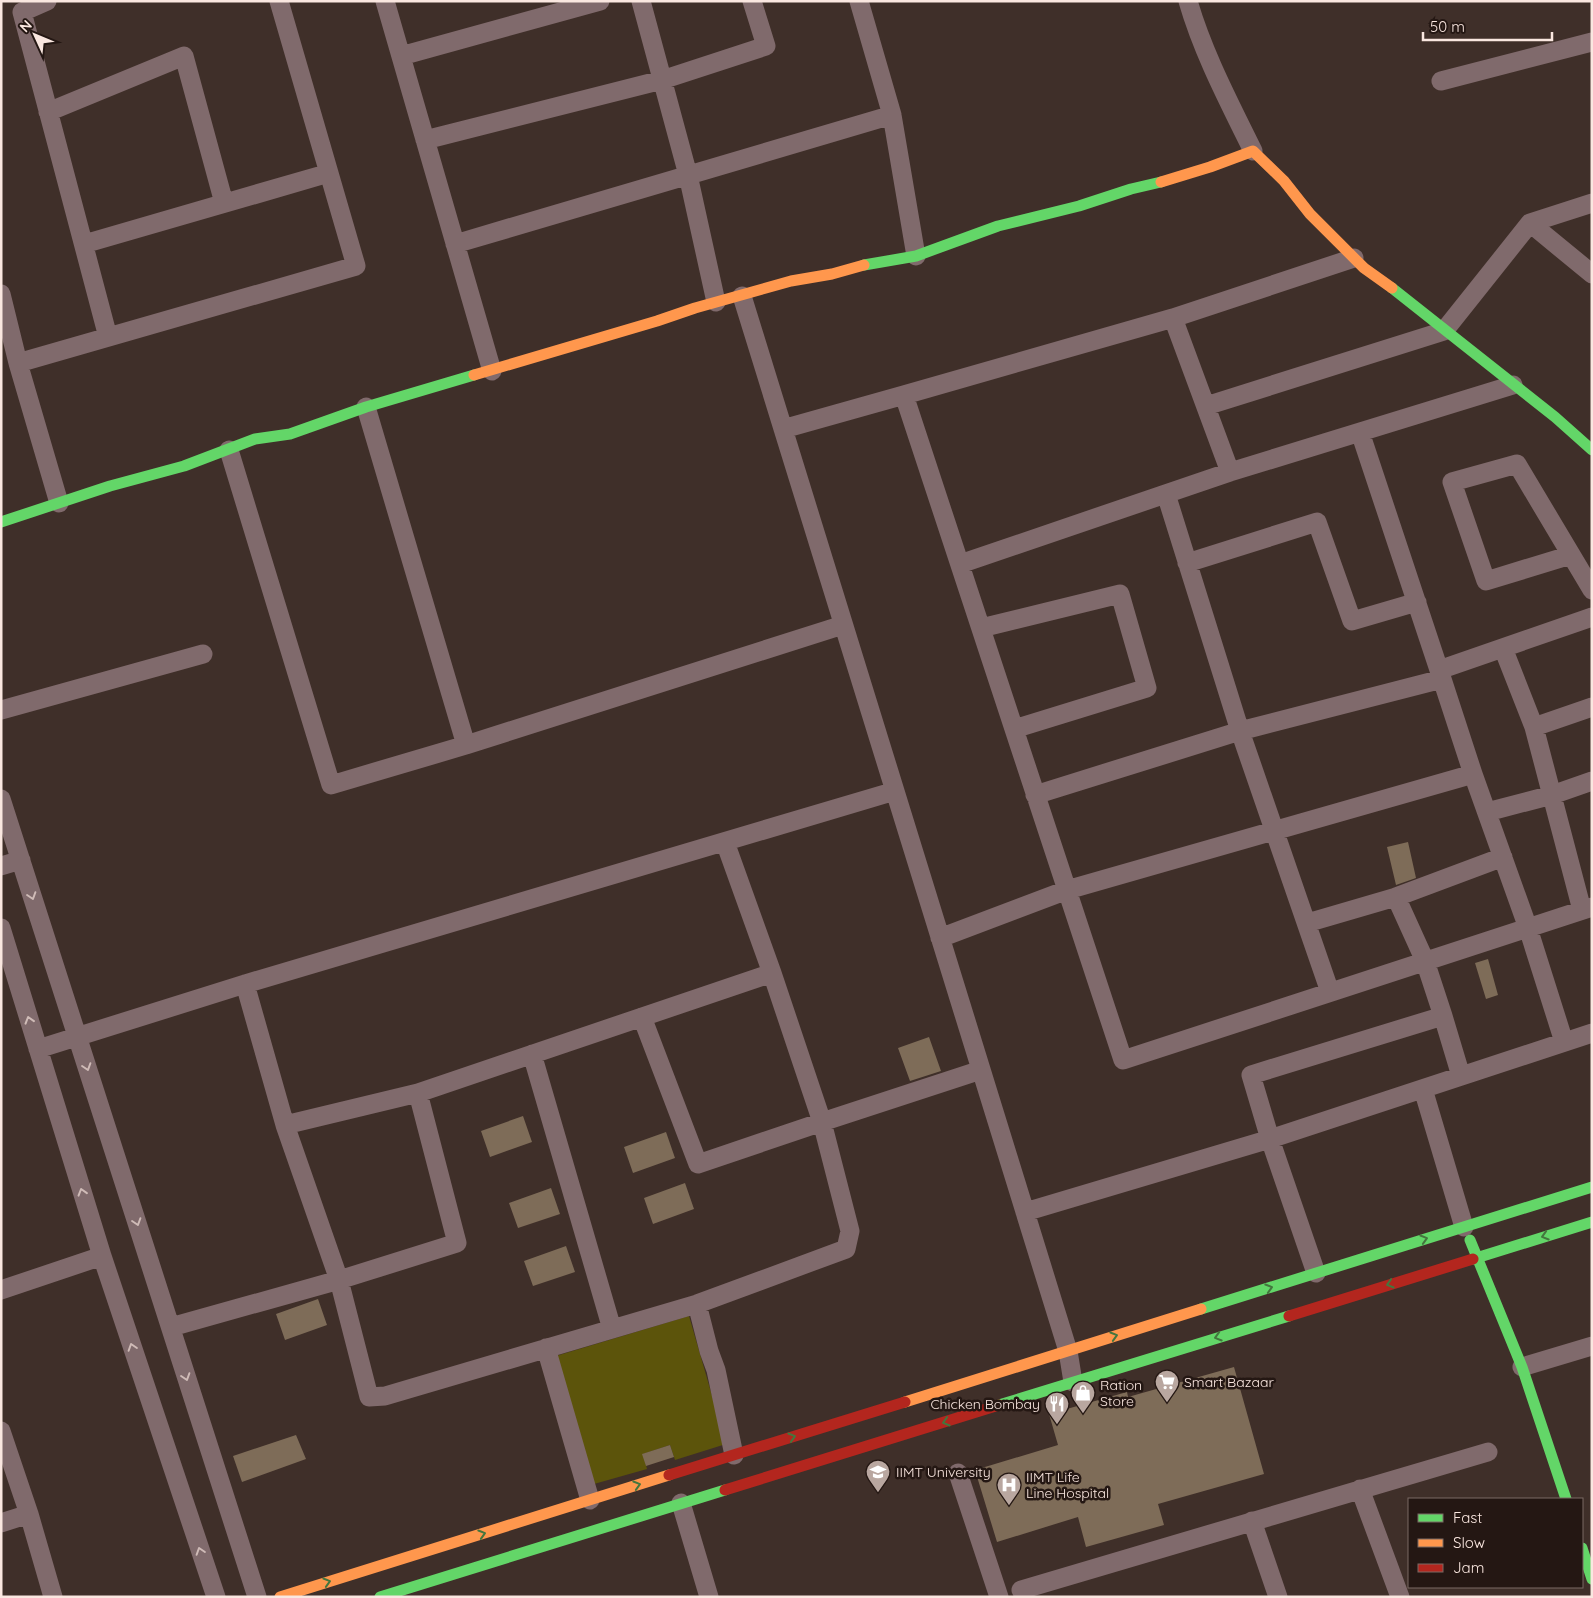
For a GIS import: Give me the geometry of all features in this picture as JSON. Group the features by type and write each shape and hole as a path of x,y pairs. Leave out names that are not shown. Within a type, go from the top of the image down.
{"street":[{"path":"47,1 20,6 108,337"},
{"path":"18,363 356,266 279,1"},
{"path":"385,1 492,371"},
{"path":"401,56 600,1"},
{"path":"641,1 688,175 716,302"},
{"path":"425,140 662,80 766,46 752,1"},
{"path":"859,1 892,115 916,256"},
{"path":"1188,1 1218,81 1252,151 1284,181 1310,214 1364,268 1555,417 1592,450"},
{"path":"1441,81 1592,42"},
{"path":"48,112 184,56 224,203"},
{"path":"455,244 892,115"},
{"path":"1,522 110,486 184,466 255,439 290,434 366,407 492,371 716,302 791,281 832,274 875,262 916,256 998,226 1079,206 1131,189 1162,182 1252,151"},
{"path":"84,244 329,173"},
{"path":"1206,406 1444,331 1530,223 1592,203"},
{"path":"1530,223 1592,274"},
{"path":"783,429 1173,318 1354,258"},
{"path":"1,294 18,363 59,502"},
{"path":"742,296 1068,1351 1073,1382"},
{"path":"1173,318 1230,472"},
{"path":"960,564 1230,472 1513,385"},
{"path":"904,395 1122,1060 1587,908 1552,795 1534,727 1503,648"},
{"path":"366,407 466,745"},
{"path":"1360,432 1473,774 1528,928 1564,1042"},
{"path":"229,450 331,785 466,745 843,625"},
{"path":"1571,555 1486,581 1452,482 1517,464 1592,590"},
{"path":"1166,494 1240,731 1330,992"},
{"path":"1187,563 1317,522 1352,622 1417,602"},
{"path":"981,628 1120,594 1147,688 1014,730"},
{"path":"1035,795 1240,731 1441,674 1503,648 1592,617"},
{"path":"1,710 203,654"},
{"path":"1534,727 1592,707"},
{"path":"940,938 1067,890 1473,774"},
{"path":"1487,812 1552,795 1592,781"},
{"path":"38,1048 245,984 895,791"},
{"path":"1,799 257,1597"},
{"path":"245,984 285,1125 339,1280 369,1397 385,1396 697,1304 846,1248 850,1231 822,1122 772,973 725,842"},
{"path":"1307,923 1396,898 1503,858"},
{"path":"1,866 21,860"},
{"path":"1396,898 1425,961 1462,1076"},
{"path":"1,928 102,1256 216,1597"},
{"path":"285,1125 418,1093 772,973"},
{"path":"1316,1273 1270,1139 1251,1075 1444,1016"},
{"path":"642,1017 698,1164 981,1070"},
{"path":"1025,1212 1270,1139 1592,1033"},
{"path":"532,1054 612,1329"},
{"path":"1423,1089 1464,1227 1522,1367 1566,1498"},
{"path":"171,1327 339,1280 457,1243 418,1093"},
{"path":"280,1597 1068,1351 1242,1301 1316,1273 1592,1187"},
{"path":"380,1597 1073,1382 1250,1323 1592,1222"},
{"path":"1,1290 102,1256"},
{"path":"697,1304 716,1370 734,1455"},
{"path":"1522,1367 1592,1346"},
{"path":"546,1348 590,1500"},
{"path":"1,1431 29,1514 53,1597"},
{"path":"1016,1595 1360,1489 1488,1452"},
{"path":"958,1473 998,1597"},
{"path":"1360,1489 1400,1597"},
{"path":"681,1504 709,1597"},
{"path":"1,1523 29,1514"},
{"path":"1252,1522 1278,1597"},
{"path":"1583,1550 1592,1579"}],"shaded area":[{"path":"689,1316 726,1444 675,1460 670,1445 643,1454 647,1469 594,1484 556,1356"}],"building":[{"path":"1408,842 1416,878 1396,885 1387,847"},
{"path":"1488,959 1498,995 1486,999 1475,963"},
{"path":"929,1037 941,1071 910,1081 898,1048"},
{"path":"523,1116 532,1142 490,1157 481,1131"},
{"path":"666,1132 675,1158 633,1173 624,1147"},
{"path":"685,1183 694,1209 653,1224 644,1198"},
{"path":"551,1188 560,1214 518,1228 509,1203"},
{"path":"566,1246 575,1272 533,1286 524,1261"},
{"path":"318,1299 327,1325 285,1340 276,1314"},
{"path":"1234,1367 1264,1474 1158,1504 1164,1525 1086,1547 1078,1517 997,1542 975,1470 1058,1445 1049,1414 1127,1392 1128,1397"},
{"path":"296,1435 306,1459 242,1482 233,1456"},
{"path":"670,1445 674,1457 646,1466 642,1454"}],"traffic: fast":[{"path":"864,265 916,256 998,226 1079,206 1131,189 1161,182"},
{"path":"1392,288 1555,417 1592,450"},
{"path":"1,522 110,486 184,466 255,439 290,434 366,407 474,375"},
{"path":"1201,1309 1592,1187"},
{"path":"1473,1259 1592,1222"},
{"path":"1470,1240 1522,1367 1566,1498"},
{"path":"999,1405 1289,1316"},
{"path":"380,1597 725,1490"},
{"path":"1583,1551 1592,1579"}],"traffic: slow":[{"path":"1161,182 1253,151 1284,181 1310,214 1364,268 1392,288"},
{"path":"474,375 695,308 791,281 832,274 864,265"},
{"path":"905,1402 1201,1309"},
{"path":"280,1597 669,1475"}],"traffic: jam":[{"path":"1289,1316 1473,1259"},
{"path":"669,1475 905,1402"},
{"path":"725,1490 999,1405"}],"place":[{"name":"Smart Bazaar","path":"1167,1403"},
{"name":"Ration Store","path":"1083,1414"},
{"name":"Chicken Bombay","path":"1057,1425"},
{"name":"IIMT University","path":"878,1493"},
{"name":"IIMT Life Line Hospital","path":"1009,1506"}]}
